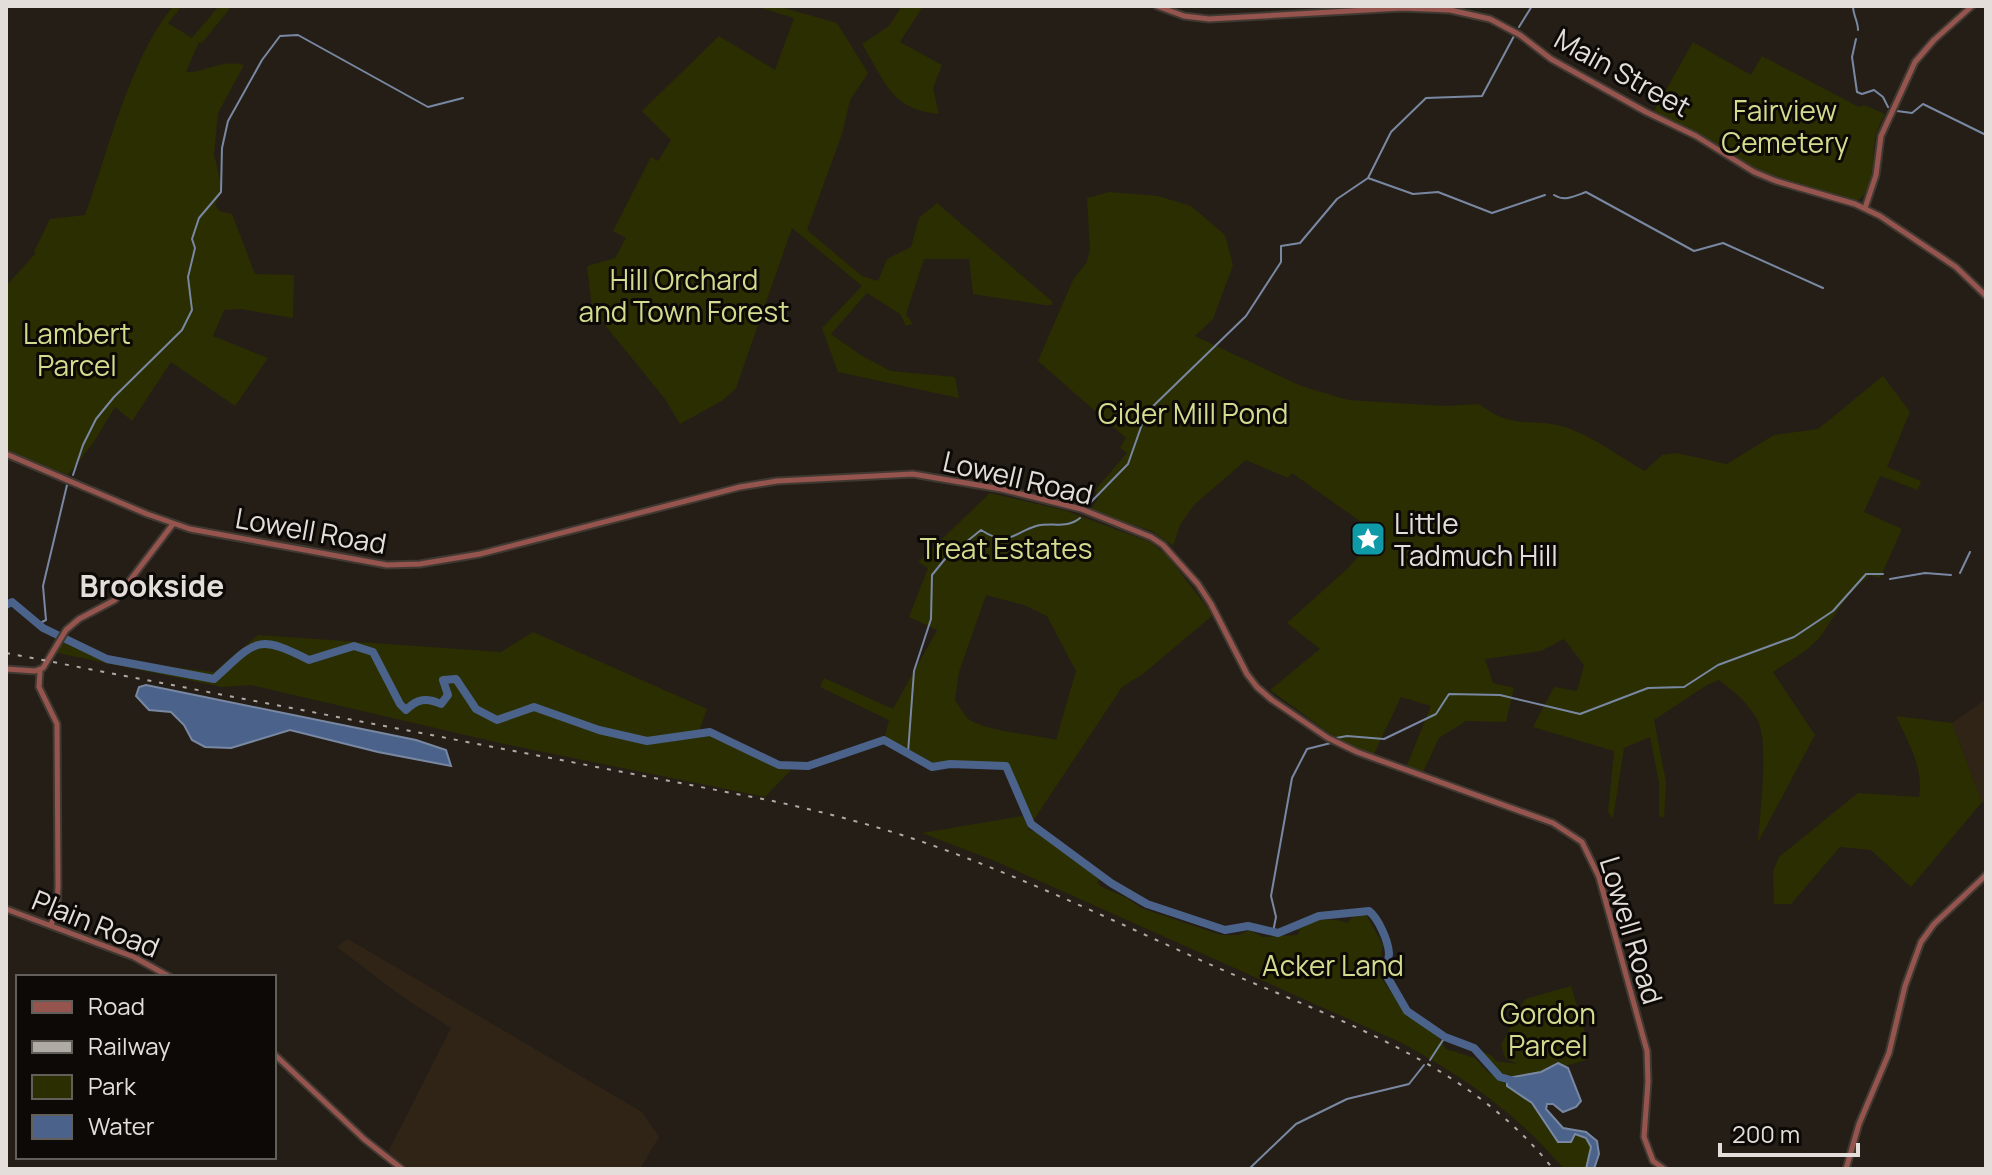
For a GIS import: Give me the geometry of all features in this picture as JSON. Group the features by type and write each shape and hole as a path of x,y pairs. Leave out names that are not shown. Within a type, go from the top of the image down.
{"street":[{"name":"Main Street","path":"1157,6 1184,16 1209,19 1402,8 1450,10 1503,24 1551,59 1696,136 1754,172 1865,208 1930,248 1956,267 1986,296"},
{"path":"1865,208 1876,175 1883,128 1915,62 1972,6"},
{"name":"Lowell Road","path":"6,454 173,524 353,561 408,565 480,554 764,483 913,474 1001,489 1070,506 1143,534 1171,552 1198,584 1223,624 1249,677 1272,700 1328,738 1357,752 1553,823 1582,842 1599,877 1647,1051 1648,1082 1643,1130 1655,1169"},
{"path":"51,925 57,908 57,724 39,687 40,671 62,636 79,619 115,600 173,524"},
{"path":"6,669 40,671"},
{"path":"1846,1169 1859,1124 1889,1053 1909,973 1921,942 1934,924 1986,875"},
{"name":"Plain Road","path":"6,909 134,957 166,975"},
{"path":"276,1056 364,1139 402,1169"},
{"path":"1653,1161 1664,1169"}],"shaded area":[{"path":"1986,699 1986,803 1982,802 1952,723"},
{"path":"348,939 642,1112 659,1137 640,1169 410,1169 388,1152 451,1028 400,995 337,947"}],"green space":[{"name":"Lambert Parcel","path":"173,6 182,6 168,23 192,38 219,6 232,6 202,43 199,42 186,72 227,64 244,65 218,113 214,154 222,189 215,205 219,211 232,214 255,274 294,275 293,318 241,309 224,310 213,336 268,358 235,406 171,362 132,421 115,407 68,475 6,450 6,286 36,253 50,219 85,215 132,79"},
{"name":"Hill Orchard and Town Forest","path":"755,6 777,6 837,23 868,73 850,100 842,134 807,230 862,276 878,281 887,259 911,247 919,218 937,203 1053,302 1045,305 973,294 969,259 924,259 906,314 913,324 906,326 900,314 867,293 831,334 862,356 891,371 955,377 959,398 838,372 822,328 862,286 792,228 736,388 723,400 680,424 665,399 592,309 587,266 615,258 626,238 613,231 651,157 658,161 671,140 642,111 719,36 775,70 794,18"},
{"path":"902,6 923,6 900,42 942,65 933,88 939,114 923,111 899,100 884,82 862,44 889,26"},
{"name":"Fairview Cemetery","path":"1693,42 1751,75 1762,56 1859,107 1864,105 1885,114 1876,136 1870,182 1863,196 1857,201 1785,182 1763,173 1654,111"},
{"name":"Cider Mill Pond","path":"1109,192 1158,196 1191,206 1225,235 1233,265 1213,319 1195,336 1301,386 1348,400 1444,406 1479,404 1492,413 1514,421 1568,428 1598,442 1645,471 1662,455 1676,453 1727,464 1774,435 1818,429 1883,376 1910,412 1887,467 1921,481 1918,490 1880,476 1864,512 1902,529 1880,578 1870,575 1863,581 1818,639 1773,672 1815,735 1758,842 1763,780 1761,731 1750,709 1719,680 1654,720 1666,782 1664,818 1659,816 1659,782 1650,737 1624,748 1613,819 1608,812 1614,751 1533,727 1554,687 1577,691 1584,665 1564,639 1541,651 1485,659 1493,683 1514,688 1506,722 1466,721 1439,738 1421,776 1405,770 1431,706 1401,697 1372,758 1326,731 1270,690 1320,649 1287,623 1348,568 1378,534 1292,473 1288,478 1246,460 1194,505 1180,525 1173,546 1152,531 1090,511 1098,498 1095,490 1127,453 1120,448 1126,438 1038,361 1073,280 1087,262 1090,250 1087,198"},
{"name":"Treat Estates","path":"990,493 1067,511 1150,542 1167,555 1213,615 1143,674 1122,687 1031,824 1006,766 950,764 932,767 884,740 889,720 820,687 824,678 893,709 937,630 909,617 928,568 918,562","holes":["986,595 1024,605 1047,616 1076,671 1056,740 978,724 968,718 955,700 959,672"]},
{"path":"533,632 707,709 698,734 710,732 791,770 765,797 504,744 251,685 222,687 53,652 60,639 107,659 214,672 258,635 501,652"},
{"path":"1896,716 1952,723 1982,802 1911,887 1871,850 1840,847 1791,904 1774,904 1773,871 1779,857 1858,793 1919,797 1917,765"},
{"name":"Acker Land","path":"1023,816 1029,830 1037,832 1097,875 1100,886 1141,908 1221,935 1239,935 1249,930 1263,937 1297,935 1300,931 1294,928 1306,923 1327,920 1347,923 1356,914 1366,914 1383,945 1378,973 1406,1014 1435,1031 1446,1049 1475,1058 1488,1072 1529,1099 1558,1142 1571,1142 1575,1134 1586,1138 1591,1147 1586,1169 1564,1169 1528,1131 1489,1098 1402,1043 995,861 922,833"},
{"name":"Gordon Parcel","path":"1571,986 1589,1046 1586,1060 1565,1066 1560,1063 1541,1072 1506,1077 1483,1052 1496,1061 1517,1064 1505,1058 1501,1045 1525,999"}],"water":[{"path":"146,685 416,740 446,750 451,766 290,730 231,748 205,747 192,740 184,725 171,712 149,710 136,696 139,687"},
{"path":"1558,1063 1568,1068 1581,1101 1576,1107 1563,1112 1553,1104 1547,1104 1546,1109 1563,1128 1586,1132 1597,1141 1599,1154 1594,1169 1586,1169 1591,1147 1586,1138 1575,1134 1571,1142 1558,1142 1532,1103 1507,1086 1507,1078 1541,1072"}],"waterway":[{"path":"1519,27 1532,6"},
{"path":"1853,6 1858,30"},
{"path":"73,475 96,419 182,330 192,310 188,277 195,248 192,239 199,218 221,192 222,148 228,121 262,60 280,36 298,35 428,107 463,98"},
{"path":"1086,507 1128,464 1146,413 1246,316 1281,262 1281,246 1300,243 1337,199 1368,178 1391,132 1426,98 1482,96 1514,36"},
{"path":"1856,39 1852,57 1857,92 1862,94 1874,90 1883,97 1888,107"},
{"path":"1897,111 1912,113 1923,104 1986,135"},
{"path":"1368,178 1413,194 1438,192 1492,213 1545,195"},
{"path":"1554,195 1566,198 1586,192 1694,251 1723,243 1823,288"},
{"path":"38,624 46,620 43,586 67,485"},
{"path":"908,753 914,671 931,619 932,575 945,559 981,530 1005,538 1036,526 1065,524 1080,518"},
{"path":"1960,573 1970,552"},
{"path":"1890,579 1925,573 1951,575"},
{"path":"1336,738 1384,739 1436,714 1449,694 1500,695 1580,714 1648,688 1684,687 1718,665 1794,637 1833,611 1866,574 1883,574"},
{"path":"6,605 12,602 43,628 107,659 214,679 239,656 257,645 278,646 309,660 354,646 373,652 406,710 422,700 441,704 448,695 443,680 456,679 476,709 497,720 534,707 599,730 647,741 710,732 779,765 808,766 884,740 932,767 950,764 1006,766 1031,824 1111,883 1147,904 1225,930 1248,926 1278,933 1319,916 1369,911 1385,936 1389,955 1385,973 1407,1011 1445,1037 1474,1048 1500,1077 1514,1081"},
{"path":"1273,932 1276,917 1271,896 1292,778 1307,749 1331,743"},
{"path":"1430,1060 1445,1037"},
{"path":"1249,1169 1296,1124 1347,1099 1409,1084 1424,1065"}],"railway":[{"path":"6,653 768,800 904,836 1047,891 1395,1046 1481,1099 1519,1132 1553,1169"}],"place":[{"name":"Little Tadmuch Hill","path":"1368,539"}],"district":[{"name":"Brookside","path":"152,585"}]}
